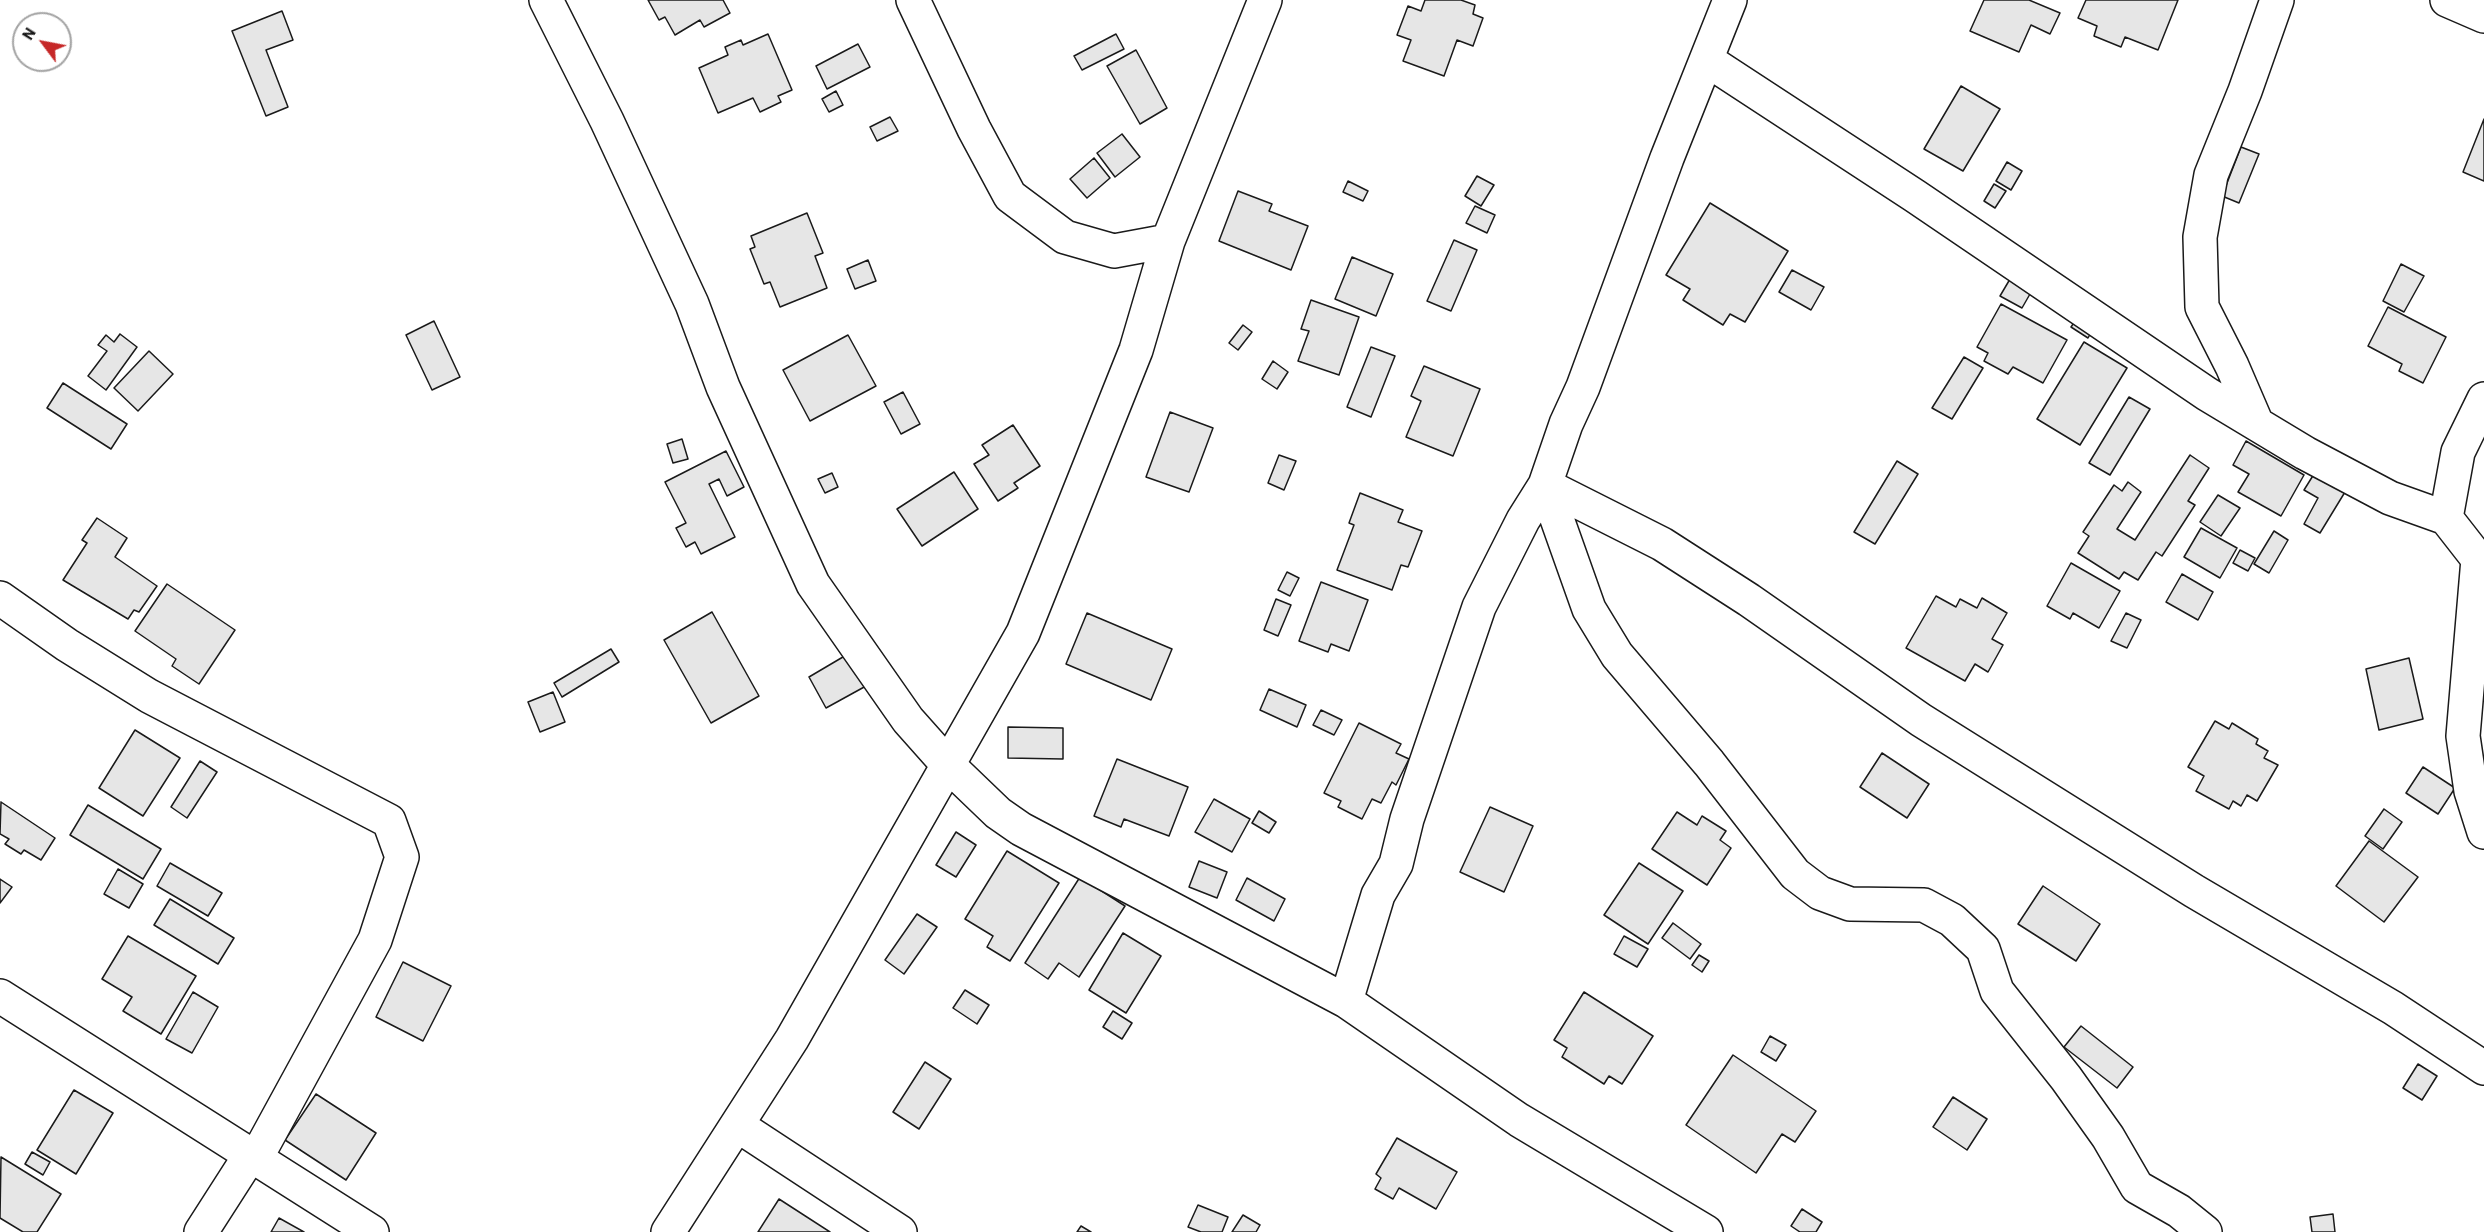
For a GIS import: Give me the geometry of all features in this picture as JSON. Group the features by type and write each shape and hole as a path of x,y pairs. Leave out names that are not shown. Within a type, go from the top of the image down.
{"street":[{"path":"546,0 608,121 692,304 723,387 813,584 908,720 948,765 998,813 1021,829 1346,1001 1519,1120 1706,1232"},
{"path":"913,0 974,129 1010,196 1065,237 1114,251 1168,241"},
{"path":"668,1232 792,1039 1023,633 1136,350 1168,241 1265,0"},
{"path":"1346,1001 1378,895 1396,864 1407,819 1479,607 1523,520 1545,485 1667,158 1731,0"},
{"path":"2257,424 2232,366 2202,307 2199,237 2211,175 2245,91 2277,0"},
{"path":"2447,0 2484,16"},
{"path":"1707,60 1915,196 2207,394 2305,453 2390,498 2445,518 2481,561 2463,736 2471,791 2484,832"},
{"path":"2445,518 2458,452 2484,399"},
{"path":"1545,485 1662,544 1749,600 1921,720 2194,891 2393,1008 2484,1068"},
{"path":"1545,485 1589,609 1617,655 1708,763 1795,874 1820,893 1850,904 1924,905 1952,920 1983,949 1996,991 2066,1078 2108,1137 2137,1187 2179,1211 2205,1232"},
{"path":"0,598 67,645 149,696 389,821 402,858 375,940 253,1156 201,1232"},
{"path":"0,996 372,1232"},
{"path":"737,1125 900,1232"}],"building":[{"path":"648,0 723,0 730,13 704,27 700,20 675,35 665,17 659,20"},
{"path":"1425,0 1461,0 1475,5 1473,14 1483,18 1473,46 1457,40 1444,76 1403,61 1411,40 1397,35 1408,6 1421,11"},
{"path":"1984,0 2029,0 2060,13 2050,34 2031,25 2019,52 1970,31"},
{"path":"2086,0 2178,0 2158,50 2125,37 2121,47 2094,36 2097,26 2078,18"},
{"path":"282,11 293,40 266,50 288,107 266,116 232,31"},
{"path":"768,34 792,90 778,96 781,102 760,112 753,98 718,113 699,68 728,55 725,47 741,40 743,45"},
{"path":"1116,34 1124,49 1082,70 1074,56"},
{"path":"858,44 870,67 827,89 816,66"},
{"path":"1136,50 1167,108 1140,124 1107,66"},
{"path":"1961,86 2000,109 1963,171 1924,149"},
{"path":"836,91 843,105 829,112 822,99"},
{"path":"890,117 898,131 877,141 870,127"},
{"path":"2484,119 2484,181 2463,172"},
{"path":"1122,134 1140,157 1115,177 1097,153"},
{"path":"2241,147 2259,154 2239,203 2222,196"},
{"path":"1094,158 1110,178 1087,198 1070,179"},
{"path":"2007,162 2022,171 2011,190 1996,181"},
{"path":"1477,176 1494,185 1481,206 1465,196"},
{"path":"1348,181 1368,191 1363,201 1343,192"},
{"path":"1994,184 2006,191 1995,208 1984,201"},
{"path":"1238,191 1272,204 1269,211 1308,226 1291,270 1219,241"},
{"path":"1710,203 1788,251 1745,322 1730,314 1723,325 1683,300 1690,289 1666,275"},
{"path":"1475,206 1495,215 1487,233 1466,223"},
{"path":"807,213 823,253 815,256 827,288 780,307 770,282 764,284 750,249 755,247 751,236"},
{"path":"1454,240 1477,250 1451,311 1427,301"},
{"path":"1352,257 1393,274 1376,316 1335,299"},
{"path":"868,260 876,281 855,289 847,269"},
{"path":"2401,264 2424,276 2404,312 2383,301"},
{"path":"1792,270 1824,287 1811,310 1779,292"},
{"path":"2013,274 2034,287 2022,308 2000,296"},
{"path":"1311,300 1359,317 1339,375 1298,361 1309,331 1301,329"},
{"path":"2001,304 2067,340 2043,383 2013,367 2008,374 1984,361 1988,353 1977,347"},
{"path":"2388,307 2446,337 2423,383 2399,371 2402,364 2368,346"},
{"path":"2080,314 2096,324 2088,338 2071,327"},
{"path":"434,321 460,377 432,390 406,335"},
{"path":"1243,325 1252,332 1238,350 1229,343"},
{"path":"120,334 137,347 106,390 88,376 107,351 98,345 106,335 114,342"},
{"path":"848,335 876,386 810,421 783,370"},
{"path":"2084,342 2127,368 2080,445 2037,419"},
{"path":"1371,347 1395,356 1371,417 1347,407"},
{"path":"149,351 173,374 138,411 114,388"},
{"path":"1964,357 1983,368 1952,419 1932,408"},
{"path":"1273,361 1288,372 1277,389 1262,379"},
{"path":"1424,366 1480,389 1453,456 1406,437 1421,401 1411,396"},
{"path":"63,383 127,424 111,449 47,408"},
{"path":"903,392 920,424 901,434 884,402"},
{"path":"2129,397 2150,409 2110,475 2089,463"},
{"path":"1170,412 1213,428 1189,492 1146,477"},
{"path":"1013,425 1040,466 1014,483 1018,488 998,501 974,464 989,455 982,445"},
{"path":"682,439 688,459 673,463 667,444"},
{"path":"2246,441 2304,475 2281,516 2238,492 2249,474 2233,465"},
{"path":"726,451 744,487 727,496 719,479 709,484 735,537 701,554 695,542 686,547 676,528 686,523 665,482"},
{"path":"1279,455 1296,461 1284,490 1268,483"},
{"path":"2190,455 2209,468 2188,501 2195,505 2162,556 2156,552 2138,580 2124,572 2119,579 2078,553 2089,536 2083,532 2114,485 2122,491 2128,482 2141,492 2117,529 2135,540"},
{"path":"1897,461 1918,474 1875,544 1854,532"},
{"path":"954,472 978,509 922,546 897,509"},
{"path":"832,473 838,487 825,493 818,479"},
{"path":"2314,474 2345,492 2320,533 2304,524 2318,498 2304,490"},
{"path":"1360,493 1403,510 1398,522 1422,531 1408,567 1401,565 1392,590 1337,570 1354,525 1349,523"},
{"path":"2218,495 2240,508 2221,536 2200,522"},
{"path":"97,518 127,538 115,557 157,586 139,612 134,610 128,619 63,580 87,543 82,540"},
{"path":"2201,528 2237,548 2220,578 2184,557"},
{"path":"2274,531 2288,540 2269,573 2254,564"},
{"path":"2240,550 2255,558 2248,571 2233,563"},
{"path":"2071,563 2120,591 2099,628 2073,613 2070,619 2047,606"},
{"path":"1287,572 1299,578 1290,596 1278,590"},
{"path":"2182,574 2213,592 2198,620 2166,602"},
{"path":"1321,582 1368,600 1349,651 1331,644 1328,652 1299,641"},
{"path":"167,584 235,630 199,684 172,666 176,659 135,631"},
{"path":"1936,596 1956,607 1960,599 1977,608 1982,598 2007,613 1992,639 2003,645 1988,672 1975,664 1965,681 1906,648"},
{"path":"1276,599 1291,605 1278,636 1264,630"},
{"path":"712,612 759,696 711,723 664,640"},
{"path":"1087,613 1172,649 1151,700 1066,664"},
{"path":"2126,613 2141,620 2127,648 2111,641"},
{"path":"611,649 619,662 562,697 554,683"},
{"path":"848,654 866,686 826,708 809,677"},
{"path":"2409,658 2423,719 2379,730 2366,669"},
{"path":"1269,689 1306,705 1297,727 1260,710"},
{"path":"553,692 565,722 540,732 528,702"},
{"path":"1321,710 1342,720 1334,735 1313,725"},
{"path":"2215,721 2229,729 2232,723 2258,739 2256,744 2268,751 2264,758 2278,765 2257,801 2247,795 2241,806 2233,801 2229,809 2196,791 2204,776 2188,767"},
{"path":"1359,723 1401,744 1396,753 1409,759 1396,785 1392,782 1381,803 1372,799 1362,819 1338,807 1341,801 1324,793"},
{"path":"1008,727 1063,728 1063,759 1008,758"},
{"path":"135,730 180,758 143,816 99,788"},
{"path":"1882,753 1929,784 1907,818 1860,787"},
{"path":"1117,759 1188,787 1169,836 1124,819 1121,827 1094,816"},
{"path":"200,761 217,772 187,818 171,807"},
{"path":"2423,767 2455,788 2438,814 2406,793"},
{"path":"1214,799 1250,819 1232,852 1195,832"},
{"path":"1,802 55,838 41,860 24,850 21,854 5,844 9,839 0,834"},
{"path":"88,805 161,849 143,879 70,835"},
{"path":"1490,807 1533,826 1504,892 1460,872"},
{"path":"2384,809 2402,822 2383,849 2365,836"},
{"path":"1259,811 1276,822 1269,833 1252,823"},
{"path":"1677,812 1697,825 1702,816 1726,831 1720,840 1731,848 1707,885 1652,849"},
{"path":"956,832 976,845 956,877 936,865"},
{"path":"2369,841 2418,877 2384,922 2336,886"},
{"path":"1007,851 1059,883 1010,961 987,947 993,936 965,919"},
{"path":"1199,861 1227,872 1217,898 1189,887"},
{"path":"170,863 222,893 208,916 157,886"},
{"path":"1639,863 1683,891 1648,944 1604,915"},
{"path":"118,869 143,884 129,908 104,894"},
{"path":"1080,877 1125,906 1079,977 1059,963 1048,979 1025,963"},
{"path":"1247,878 1285,899 1274,921 1236,900"},
{"path":"0,879 12,887 0,903"},
{"path":"2043,886 2100,924 2076,961 2018,924"},
{"path":"170,899 234,938 218,964 154,925"},
{"path":"917,914 937,927 904,974 885,960"},
{"path":"1673,923 1701,944 1690,959 1662,938"},
{"path":"1123,933 1161,956 1126,1013 1089,990"},
{"path":"128,936 196,976 161,1034 123,1011 132,997 102,979"},
{"path":"1624,936 1648,949 1637,967 1614,954"},
{"path":"1699,955 1709,961 1702,972 1692,965"},
{"path":"403,962 451,986 423,1041 376,1017"},
{"path":"965,990 989,1005 977,1024 953,1008"},
{"path":"193,992 218,1007 192,1053 166,1039"},
{"path":"1584,992 1653,1036 1622,1084 1609,1076 1604,1084 1562,1057 1567,1048 1554,1040"},
{"path":"1113,1011 1132,1023 1122,1039 1103,1027"},
{"path":"2081,1026 2133,1067 2117,1088 2064,1047"},
{"path":"1770,1036 1786,1045 1776,1061 1761,1052"},
{"path":"1733,1055 1816,1111 1795,1142 1782,1134 1756,1173 1686,1125"},
{"path":"925,1062 951,1079 919,1129 893,1112"},
{"path":"2418,1064 2437,1076 2422,1100 2403,1088"},
{"path":"74,1090 113,1113 76,1174 37,1150"},
{"path":"316,1094 376,1133 346,1180 285,1140"},
{"path":"1953,1097 1987,1119 1967,1150 1933,1127"},
{"path":"1397,1138 1457,1172 1436,1209 1399,1188 1393,1199 1375,1189 1381,1178 1376,1174"},
{"path":"32,1152 50,1162 43,1175 25,1164"},
{"path":"1,1157 61,1194 37,1232 23,1232 0,1218"},
{"path":"779,1199 830,1232 758,1232"},
{"path":"1198,1205 1228,1217 1222,1232 1201,1232 1188,1227"},
{"path":"1802,1209 1822,1222 1816,1232 1800,1232 1791,1226"},
{"path":"2333,1214 2335,1232 2312,1232 2310,1217"},
{"path":"1243,1215 1260,1225 1256,1232 1232,1232"},
{"path":"279,1218 304,1232 271,1232"},
{"path":"1081,1226 1091,1232 1077,1232"}]}
